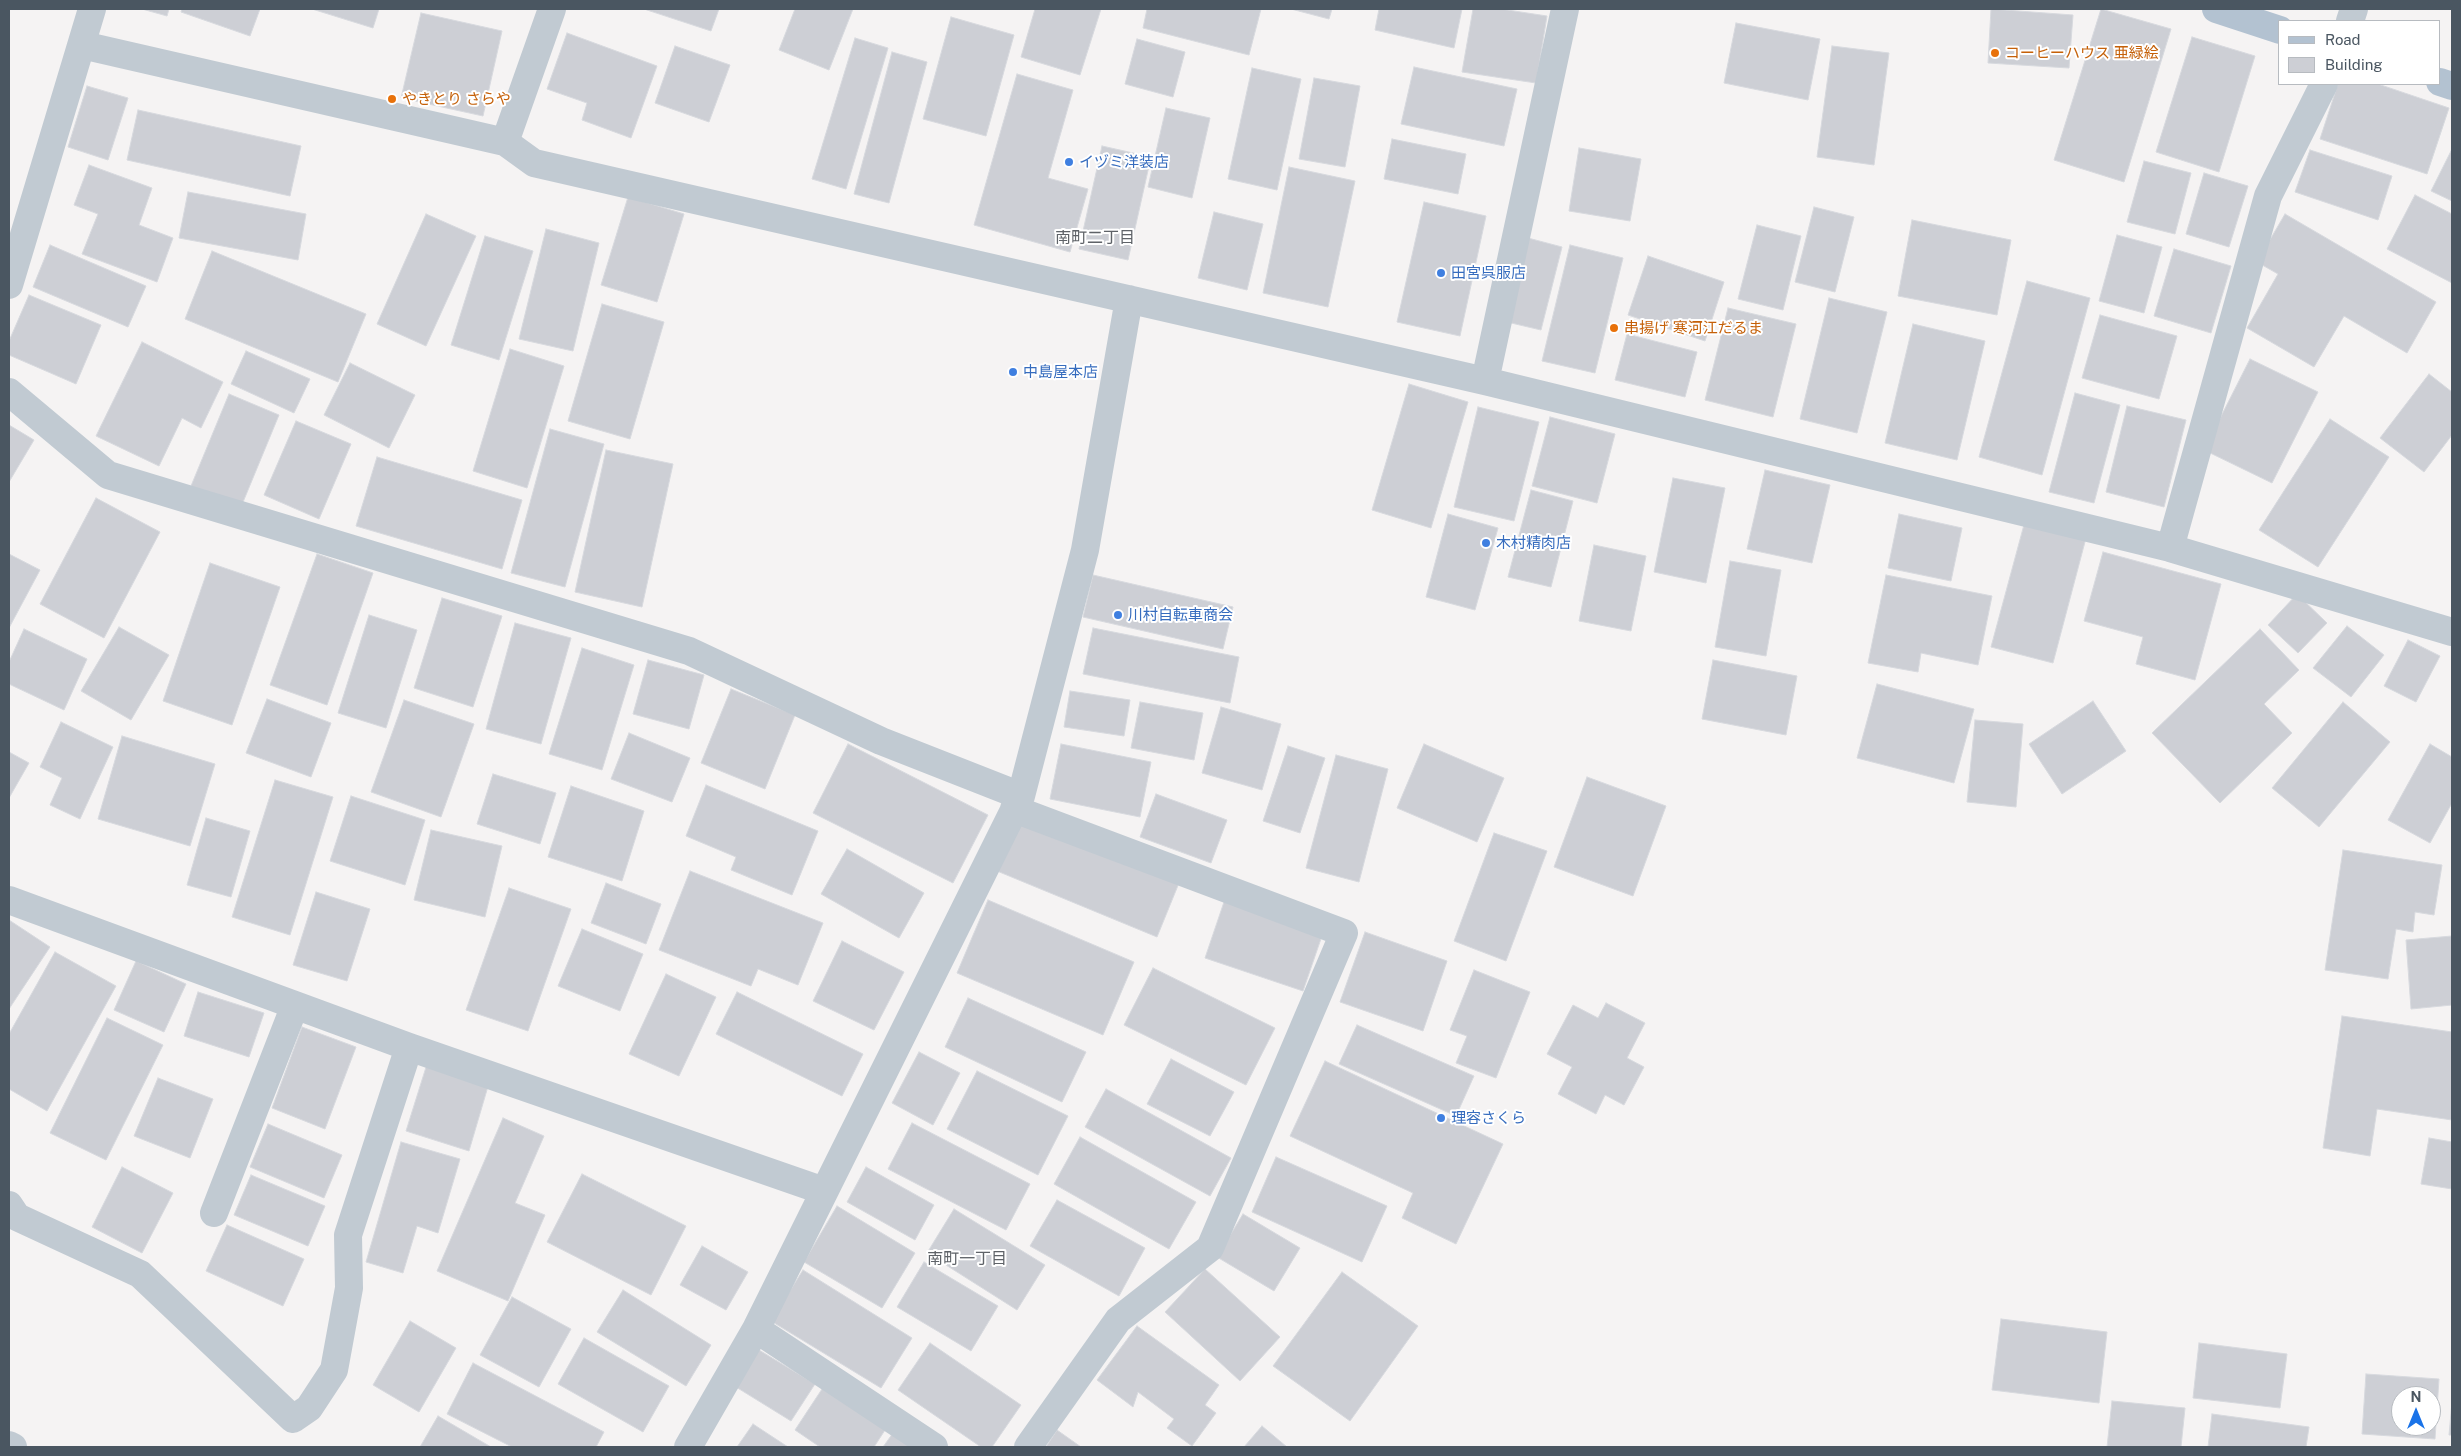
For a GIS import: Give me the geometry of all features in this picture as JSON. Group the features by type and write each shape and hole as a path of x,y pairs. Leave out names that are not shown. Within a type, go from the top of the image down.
{"main road":[{"path":"2216,9 2278,29"}],"street":[{"path":"9,285 92,9"},
{"path":"505,142 552,9"},
{"path":"1485,381 1566,9"},
{"path":"82,45 505,142 534,163 1485,381 2170,548 2452,632"},
{"path":"2170,548 2268,196 2324,85"},
{"path":"688,1447 756,1329 1017,803 1085,550 1129,299"},
{"path":"9,392 108,474 689,651 1017,803 1344,933 1210,1248 1118,1320 1028,1447"},
{"path":"9,900 409,1047 824,1191"},
{"path":"214,1213 295,1005"},
{"path":"9,1205 17,1217 140,1274 293,1419 310,1408 334,1370 349,1288 348,1235 409,1047"},
{"path":"756,1329 934,1447"},
{"path":"9,1445 13,1447"}],"building":[{"path":"142,9 169,9 167,16"},
{"path":"182,9 260,9 250,36 181,12"},
{"path":"312,9 379,9 373,28"},
{"path":"644,9 719,9 711,31"},
{"path":"795,9 853,9 829,70 779,50"},
{"path":"1035,9 1101,9 1080,75 1021,57"},
{"path":"1147,9 1261,9 1249,55 1143,28"},
{"path":"1291,9 1332,9 1329,19"},
{"path":"1379,9 1462,9 1454,48 1375,30"},
{"path":"1473,9 1501,9 1547,16 1536,83 1462,72"},
{"path":"1991,9 2073,15 2069,68 1988,63"},
{"path":"2101,9 2171,29 2124,182 2054,160"},
{"path":"421,13 502,31 483,116 401,98"},
{"path":"951,17 1014,35 986,136 923,119"},
{"path":"1736,23 1820,39 1808,100 1724,83"},
{"path":"567,33 657,66 631,138 582,120 587,103 547,89"},
{"path":"2192,37 2255,56 2219,172 2156,152"},
{"path":"855,38 888,48 846,189 812,179"},
{"path":"1137,39 1185,52 1173,97 1125,84"},
{"path":"675,46 730,65 709,122 655,103"},
{"path":"1832,46 1889,53 1874,165 1817,157"},
{"path":"892,52 927,62 889,203 854,194"},
{"path":"1414,67 1517,89 1504,146 1401,124"},
{"path":"1252,68 1301,79 1277,190 1228,179"},
{"path":"1017,74 1073,90 1048,178 1088,189 1070,252 974,225"},
{"path":"1314,78 1360,86 1345,167 1299,159"},
{"path":"2338,85 2381,85 2449,108 2427,174 2320,139"},
{"path":"87,86 128,98 108,160 68,147"},
{"path":"1166,108 1210,118 1192,198 1148,187"},
{"path":"138,110 301,146 290,196 127,160"},
{"path":"1392,139 1466,154 1458,194 1384,179"},
{"path":"1102,146 1151,157 1128,260 1079,249"},
{"path":"1579,148 1641,159 1630,221 1569,211"},
{"path":"2452,149 2452,201 2431,191"},
{"path":"2310,150 2392,176 2378,220 2295,192"},
{"path":"2144,161 2191,173 2175,234 2127,222"},
{"path":"89,165 152,188 139,225 173,238 157,282 82,254 98,214 74,205"},
{"path":"1289,167 1355,181 1328,307 1263,293"},
{"path":"2204,173 2248,186 2229,247 2186,234"},
{"path":"188,192 306,214 298,260 179,238"},
{"path":"2415,195 2452,214 2452,283 2387,249"},
{"path":"628,197 684,214 657,302 601,285"},
{"path":"1424,202 1486,216 1460,336 1397,322"},
{"path":"1814,207 1854,217 1835,292 1795,282"},
{"path":"1214,212 1263,224 1247,290 1198,278"},
{"path":"426,214 476,236 426,346 377,324"},
{"path":"2285,214 2436,302 2407,353 2344,316 2314,367 2247,328 2278,274 2257,262"},
{"path":"1912,220 2011,240 1997,315 1898,296"},
{"path":"1757,225 1801,236 1783,310 1738,299"},
{"path":"546,229 599,243 573,351 519,339"},
{"path":"2117,235 2162,247 2144,313 2099,301"},
{"path":"485,236 533,251 499,360 451,345"},
{"path":"1528,238 1562,247 1541,330 1507,322"},
{"path":"50,245 146,286 128,327 33,287"},
{"path":"1570,245 1623,258 1595,373 1542,361"},
{"path":"2174,249 2231,266 2211,333 2154,316"},
{"path":"212,251 366,314 338,382 185,319"},
{"path":"1648,256 1724,282 1705,341 1628,315"},
{"path":"2027,281 2090,298 2042,475 1979,457"},
{"path":"29,295 101,325 76,384 9,355 9,341"},
{"path":"1829,298 1887,312 1857,433 1800,419"},
{"path":"602,304 664,322 630,439 568,421"},
{"path":"1728,308 1796,324 1773,417 1705,400"},
{"path":"2100,315 2177,336 2159,399 2082,378"},
{"path":"1913,324 1985,341 1957,460 1885,443"},
{"path":"1627,334 1697,352 1685,397 1615,380"},
{"path":"142,342 223,382 201,428 182,418 159,466 96,436"},
{"path":"510,349 564,366 527,488 473,471"},
{"path":"246,351 310,379 294,413 231,384"},
{"path":"2250,359 2318,392 2272,483 2204,450"},
{"path":"350,363 415,395 389,448 324,415"},
{"path":"2429,374 2452,392 2452,435 2424,472 2380,438"},
{"path":"1409,384 1468,402 1431,528 1372,510"},
{"path":"2075,393 2120,405 2094,503 2049,492"},
{"path":"229,394 279,415 241,507 191,486"},
{"path":"2127,406 2186,420 2164,507 2106,492"},
{"path":"1478,407 1539,422 1514,521 1454,507"},
{"path":"1550,417 1615,434 1597,503 1532,486"},
{"path":"2330,419 2389,457 2318,567 2259,530"},
{"path":"296,421 351,444 319,519 264,495"},
{"path":"9,425 34,440 9,482"},
{"path":"550,429 604,444 565,587 511,573"},
{"path":"606,450 673,464 642,607 575,592"},
{"path":"377,457 522,500 502,569 356,526"},
{"path":"1765,470 1830,485 1812,563 1747,549"},
{"path":"1673,478 1725,488 1706,583 1654,572"},
{"path":"1531,490 1573,501 1551,587 1508,577"},
{"path":"96,498 160,532 104,638 40,604"},
{"path":"1448,514 1498,528 1475,610 1426,597"},
{"path":"1899,514 1962,528 1951,581 1888,568"},
{"path":"2025,521 2086,538 2053,663 1991,647"},
{"path":"1594,545 1646,556 1631,631 1579,621"},
{"path":"2103,552 2221,584 2195,680 2136,664 2143,637 2084,621"},
{"path":"9,554 40,570 9,628"},
{"path":"317,554 373,573 327,705 270,685"},
{"path":"1730,561 1781,570 1766,656 1715,647"},
{"path":"210,563 280,587 232,725 163,701"},
{"path":"1093,575 1233,607 1223,649 1083,617"},
{"path":"1886,575 1992,596 1978,665 1921,653 1918,672 1868,663"},
{"path":"2297,594 2327,623 2298,653 2268,625"},
{"path":"442,598 502,616 473,707 414,688"},
{"path":"369,615 417,630 386,728 338,713"},
{"path":"515,623 571,638 541,744 486,729"},
{"path":"2347,626 2384,655 2351,697 2313,668"},
{"path":"119,627 169,655 131,720 81,691"},
{"path":"1093,628 1239,657 1230,703 1083,674"},
{"path":"24,629 87,659 64,710 9,684 9,662"},
{"path":"2260,629 2299,670 2264,704 2292,733 2220,803 2152,733"},
{"path":"2408,640 2440,656 2416,702 2384,686"},
{"path":"582,648 634,665 602,770 549,754"},
{"path":"648,660 704,675 689,729 633,714"},
{"path":"1713,660 1797,676 1786,735 1702,719"},
{"path":"1877,684 1974,709 1954,783 1857,758"},
{"path":"731,689 795,715 765,789 701,763"},
{"path":"1070,691 1130,700 1124,736 1064,727"},
{"path":"267,699 331,723 311,777 246,753"},
{"path":"404,700 474,724 441,817 371,792"},
{"path":"2093,701 2126,751 2062,794 2029,744"},
{"path":"1140,702 1203,713 1194,760 1131,748"},
{"path":"2343,702 2390,742 2319,827 2272,788"},
{"path":"1221,707 1281,724 1262,790 1202,773"},
{"path":"1975,720 2023,724 2016,807 1967,802"},
{"path":"61,722 113,747 80,819 50,805 62,778 40,767"},
{"path":"629,733 690,758 672,802 611,779"},
{"path":"122,736 215,764 190,846 98,819"},
{"path":"848,744 988,815 953,883 813,813"},
{"path":"1061,744 1151,762 1140,817 1050,799"},
{"path":"1424,744 1504,778 1477,842 1397,808"},
{"path":"2430,744 2452,757 2452,803 2430,843 2388,820"},
{"path":"1288,746 1325,758 1300,833 1263,821"},
{"path":"9,752 29,763 9,798"},
{"path":"1336,755 1388,769 1359,882 1306,868"},
{"path":"493,774 556,793 540,844 477,824"},
{"path":"1587,777 1666,806 1633,896 1554,867"},
{"path":"275,780 333,797 290,935 232,917"},
{"path":"706,785 818,831 792,895 731,870 736,857 686,836"},
{"path":"571,786 644,811 622,881 548,857"},
{"path":"1156,794 1227,820 1211,863 1140,837"},
{"path":"351,796 425,820 405,885 330,861"},
{"path":"1019,817 1179,883 1157,937 997,871"},
{"path":"206,818 250,831 231,897 187,885"},
{"path":"431,830 502,846 485,917 414,900"},
{"path":"1494,833 1547,851 1506,961 1454,941"},
{"path":"847,849 924,893 899,938 821,894"},
{"path":"2343,850 2442,865 2434,915 2415,912 2413,932 2396,929 2388,979 2325,970"},
{"path":"690,871 823,923 798,985 758,969 751,986 659,950"},
{"path":"606,883 661,904 646,944 591,923"},
{"path":"509,888 571,909 528,1031 466,1010"},
{"path":"316,892 370,909 347,981 293,965"},
{"path":"1226,896 1324,930 1303,991 1205,958"},
{"path":"988,900 1134,962 1103,1035 957,973"},
{"path":"9,920 50,947 9,1009"},
{"path":"582,929 643,954 620,1011 558,986"},
{"path":"1365,932 1447,961 1423,1031 1340,1002"},
{"path":"2452,936 2452,1005 2411,1009 2406,940"},
{"path":"842,941 904,972 874,1030 813,1001"},
{"path":"55,952 116,986 47,1111 9,1089 9,1034"},
{"path":"136,961 186,984 164,1032 114,1010"},
{"path":"1153,968 1275,1028 1246,1085 1124,1025"},
{"path":"1474,970 1530,992 1496,1078 1456,1063 1467,1036 1450,1030"},
{"path":"666,974 716,997 679,1076 629,1054"},
{"path":"198,992 264,1013 249,1057 184,1036"},
{"path":"737,992 863,1054 842,1096 716,1034"},
{"path":"968,998 1086,1052 1062,1102 945,1047"},
{"path":"1606,1003 1645,1023 1627,1058 1644,1067 1624,1105 1605,1095 1596,1114 1558,1094 1572,1067 1547,1054 1573,1005 1598,1018"},
{"path":"2342,1016 2452,1032 2452,1120 2377,1109 2370,1156 2323,1148"},
{"path":"107,1018 163,1045 106,1160 50,1133"},
{"path":"1357,1025 1474,1076 1456,1116 1339,1064"},
{"path":"302,1027 356,1047 325,1129 272,1108"},
{"path":"919,1052 960,1073 933,1125 892,1103"},
{"path":"1171,1059 1234,1092 1210,1136 1147,1104"},
{"path":"1325,1061 1503,1144 1456,1244 1402,1218 1413,1193 1290,1136"},
{"path":"427,1064 489,1083 469,1151 406,1131"},
{"path":"977,1071 1068,1116 1038,1175 947,1129"},
{"path":"158,1078 213,1099 190,1158 134,1136"},
{"path":"1106,1089 1231,1158 1210,1196 1085,1127"},
{"path":"503,1118 544,1136 515,1203 545,1215 508,1301 437,1271"},
{"path":"912,1123 1030,1184 1006,1230 888,1169"},
{"path":"268,1124 342,1155 324,1198 250,1167"},
{"path":"1080,1137 1196,1202 1169,1249 1054,1184"},
{"path":"2429,1138 2452,1142 2452,1189 2421,1184"},
{"path":"401,1142 460,1159 438,1233 417,1226 403,1273 366,1262"},
{"path":"1276,1157 1387,1206 1362,1262 1252,1212"},
{"path":"122,1167 173,1193 142,1253 92,1227"},
{"path":"866,1167 934,1205 915,1240 847,1202"},
{"path":"582,1174 686,1226 651,1295 547,1242"},
{"path":"251,1175 325,1206 308,1246 234,1215"},
{"path":"1057,1200 1145,1248 1119,1296 1030,1246"},
{"path":"837,1206 915,1253 882,1308 804,1262"},
{"path":"954,1209 1045,1265 1017,1310 927,1253"},
{"path":"1243,1214 1300,1248 1274,1291 1217,1257"},
{"path":"227,1225 304,1259 283,1306 206,1271"},
{"path":"702,1246 748,1272 726,1310 680,1285"},
{"path":"924,1262 998,1306 971,1351 897,1307"},
{"path":"1205,1269 1280,1337 1240,1381 1165,1312"},
{"path":"803,1270 912,1338 881,1388 771,1321"},
{"path":"1342,1272 1418,1326 1350,1421 1273,1366"},
{"path":"623,1290 711,1345 686,1386 597,1332"},
{"path":"512,1297 571,1329 539,1387 480,1355"},
{"path":"2001,1319 2107,1332 2099,1403 1992,1390"},
{"path":"410,1321 456,1348 419,1412 373,1385"},
{"path":"1137,1326 1219,1385 1205,1405 1216,1413 1192,1446 1167,1428 1174,1419 1138,1392 1133,1407 1097,1380"},
{"path":"584,1338 669,1386 643,1432 558,1384"},
{"path":"930,1343 1021,1405 992,1447 981,1447 898,1390"},
{"path":"2199,1343 2287,1354 2280,1408 2193,1398"},
{"path":"759,1350 815,1384 791,1421 736,1387"},
{"path":"473,1363 604,1432 596,1447 512,1447 447,1414"},
{"path":"2366,1374 2439,1379 2439,1386 2391,1386 2391,1436 2362,1434"},
{"path":"824,1386 887,1427 874,1447 820,1447 795,1430"},
{"path":"2112,1401 2185,1408 2181,1447 2107,1447"},
{"path":"2452,1402 2452,1435 2449,1435"},
{"path":"2212,1414 2309,1427 2306,1447 2208,1447"},
{"path":"438,1416 491,1447 420,1447"},
{"path":"753,1424 788,1447 737,1447"},
{"path":"1262,1426 1287,1447 1244,1447"},
{"path":"1057,1430 1081,1447 1046,1447"},
{"path":"893,1433 914,1447 883,1447"},
{"path":"2391,1436 2435,1436 2435,1439"}],"place":[{"name":"コーヒーハウス 亜緑絵","path":"1995,53"},
{"name":"やきとり さらや","path":"392,99"},
{"name":"イヅミ洋装店","path":"1069,162"},
{"name":"田宮呉服店","path":"1441,273"},
{"name":"串揚げ 寒河江だるま","path":"1614,328"},
{"name":"中島屋本店","path":"1013,372"},
{"name":"木村精肉店","path":"1486,543"},
{"name":"川村自転車商会","path":"1118,615"},
{"name":"理容さくら","path":"1441,1118"}],"district":[{"name":"南町二丁目","path":"1095,238"},
{"name":"南町一丁目","path":"967,1259"}]}
